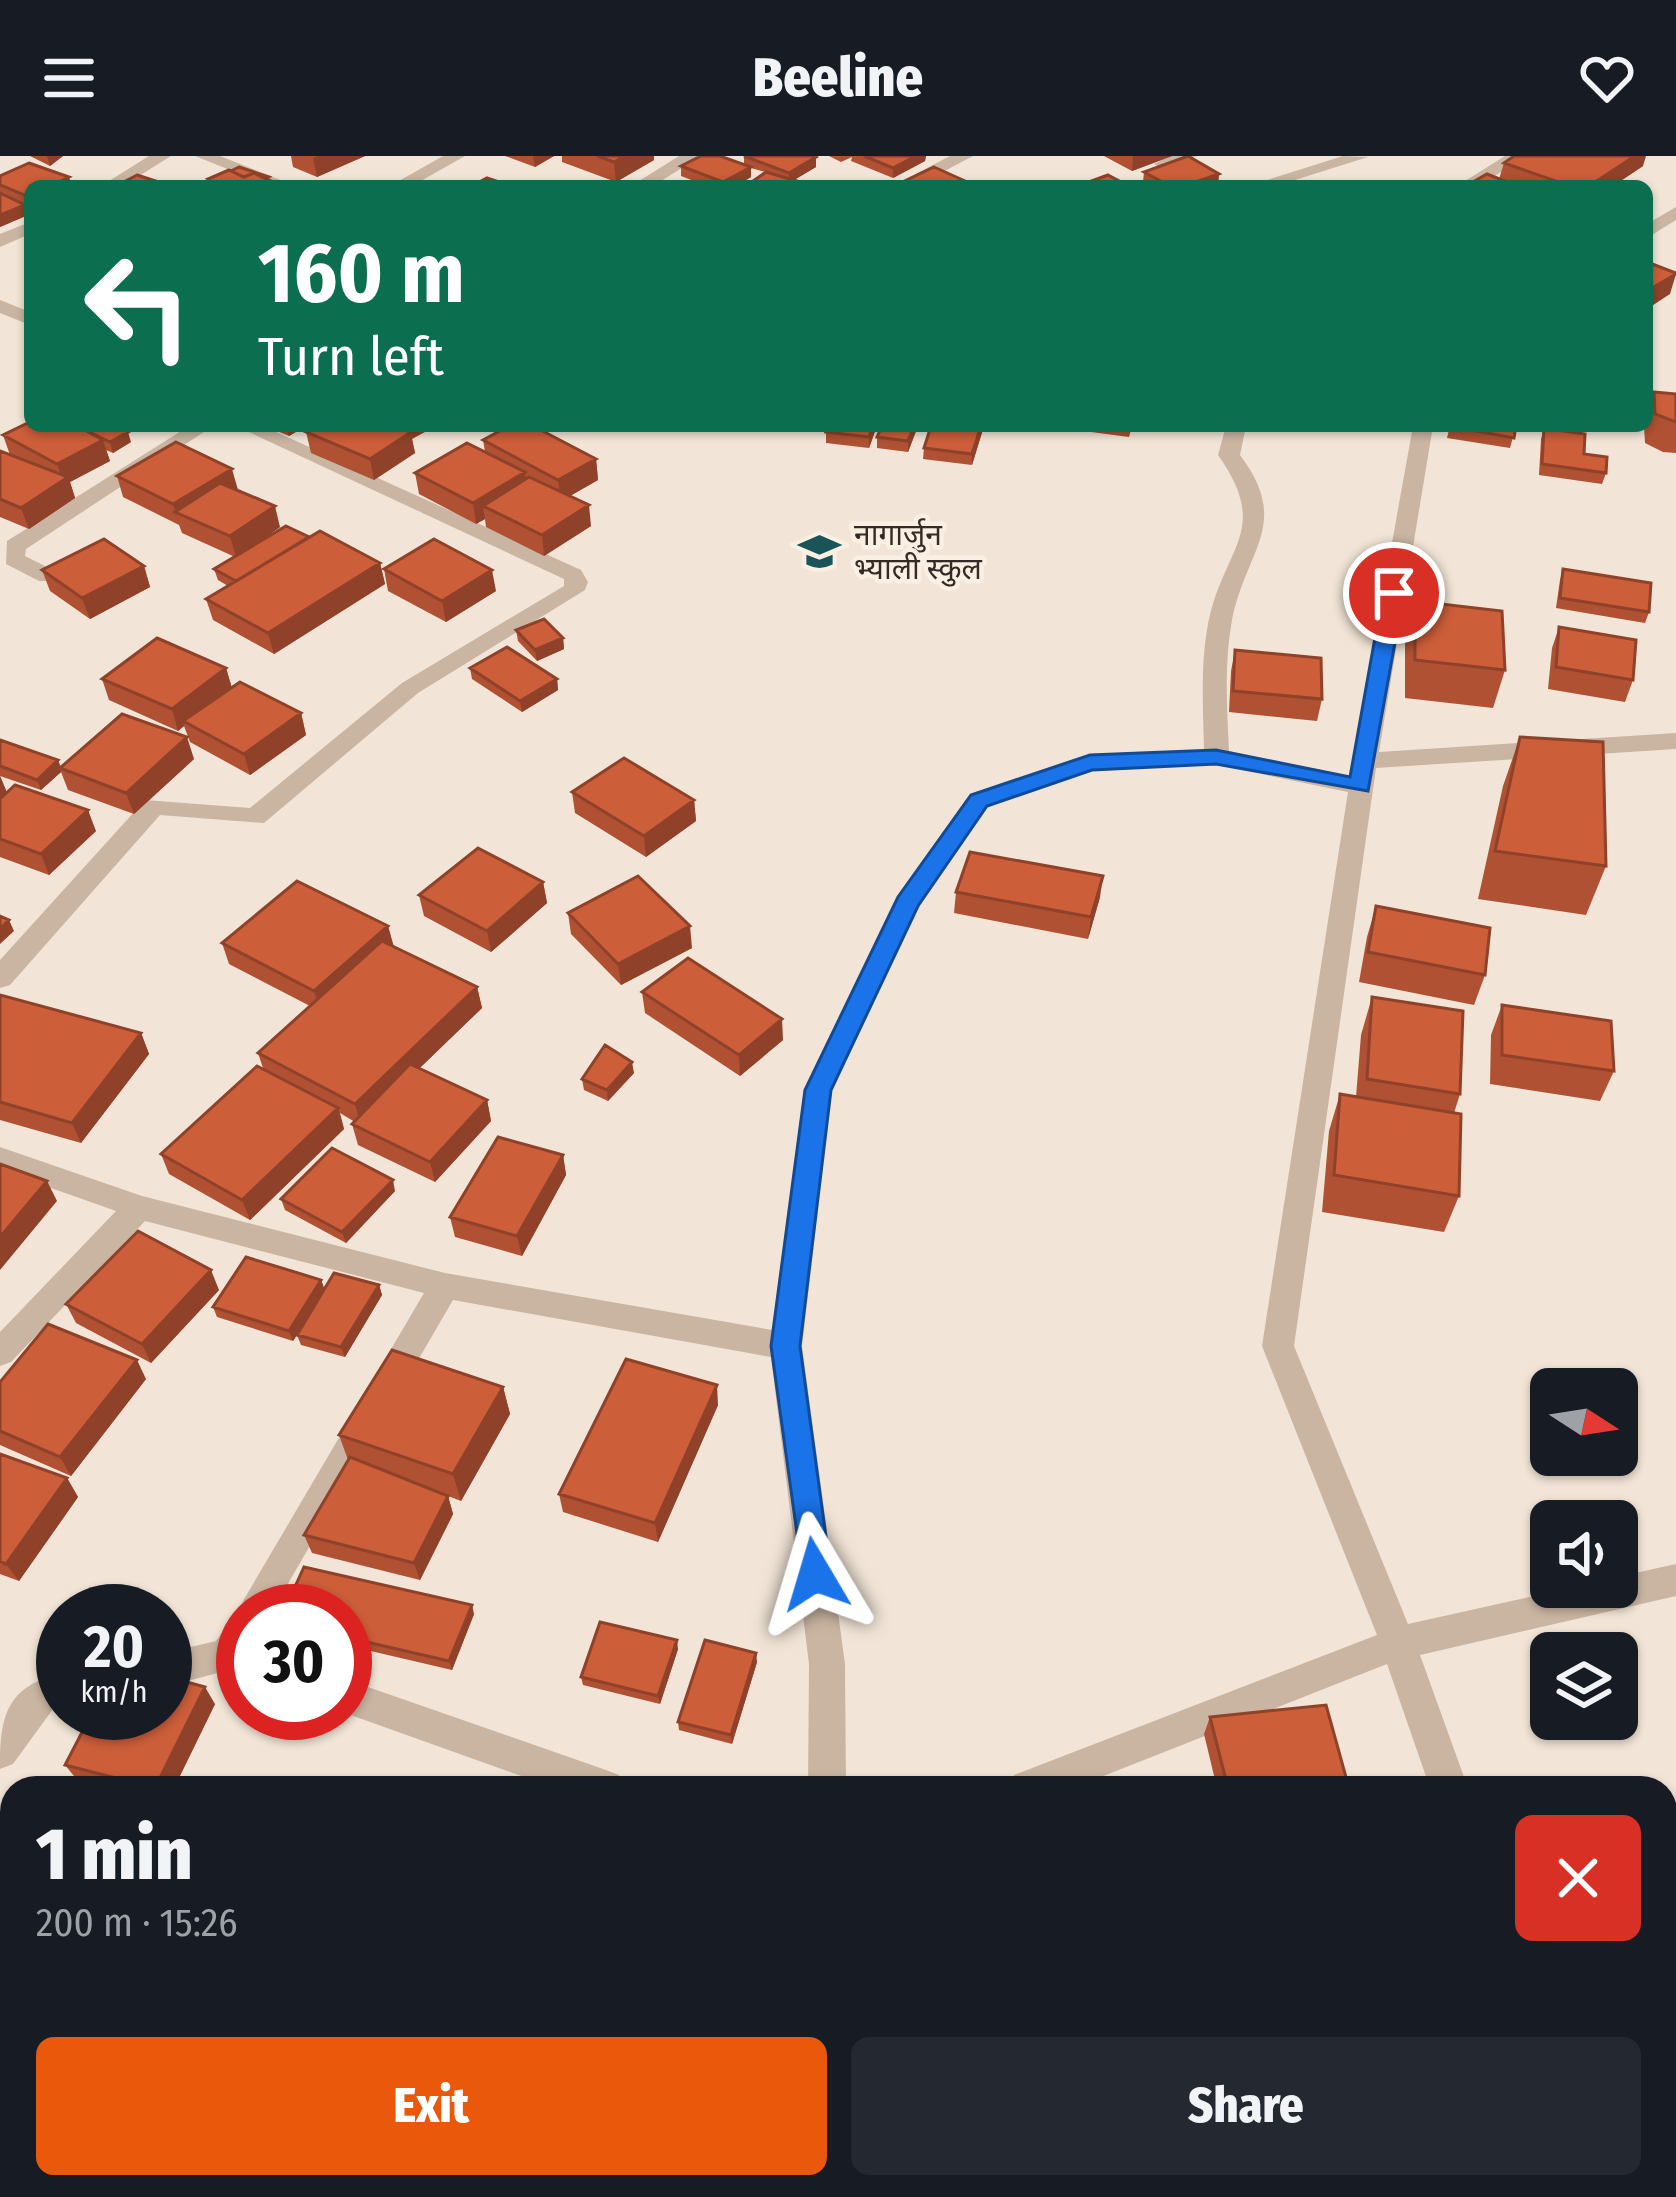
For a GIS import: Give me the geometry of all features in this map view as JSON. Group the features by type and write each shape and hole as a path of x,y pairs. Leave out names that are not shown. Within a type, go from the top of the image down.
{"street":[{"path":"120,180 162,156"},
{"path":"204,156 270,180"},
{"path":"410,180 456,156"},
{"path":"650,180 692,156"},
{"path":"914,180 964,156"},
{"path":"1163,164 1188,156"},
{"path":"1277,180 1359,156"},
{"path":"1476,180 1517,156"},
{"path":"47,576 14,559 15,546 194,432"},
{"path":"0,978 154,806 255,817 410,688 574,590 577,582 572,575 411,490 261,432"},
{"path":"1216,757 1221,615 1255,532 1252,481 1229,455 1235,432"},
{"path":"1422,432 1362,773 1278,1346 1398,1642 1445,1776"},
{"path":"827,1776 827,1664 785,1346 818,1090 907,903 979,800 1090,763 1216,757 1362,773 1676,741"},
{"path":"0,1158 139,1207 445,1286 785,1346"},
{"path":"0,1353 139,1207"},
{"path":"269,1584 445,1286"},
{"path":"1057,1776 1398,1642 1676,1580"},
{"path":"0,1751 36,1702"},
{"path":"372,1706 572,1776"}],"building":[{"path":"701,156 720,156 751,167 718,180 681,166"},
{"path":"744,156 814,156 816,157 789,173"},
{"path":"864,156 916,156 893,168"},
{"path":"1188,156 1219,174 1202,180 1159,180 1144,172"},
{"path":"1514,156 1635,156 1598,180 1553,180 1504,163"},
{"path":"29,163 69,177 24,180 24,195 0,185 0,176"},
{"path":"239,167 269,177 254,173 244,177 231,171"},
{"path":"934,167 963,180 907,180"},
{"path":"229,170 269,180 210,180"},
{"path":"766,172 793,180 755,180"},
{"path":"0,193 24,205 24,205 0,215"},
{"path":"1653,264 1676,274 1653,287"},
{"path":"1654,392 1676,394 1676,422 1655,414"},
{"path":"24,425 24,432 88,432 103,440 57,464 3,435"},
{"path":"89,432 128,432 110,442"},
{"path":"306,432 411,432 370,459"},
{"path":"498,432 544,432 596,459 558,480 483,440"},
{"path":"826,432 871,432 869,437"},
{"path":"879,432 912,432 908,441 877,437"},
{"path":"929,432 979,432 972,454 924,448"},
{"path":"1482,432 1515,432 1514,438"},
{"path":"1544,432 1585,434 1584,454 1607,457 1606,473 1542,464"},
{"path":"176,442 232,469 173,504 117,476"},
{"path":"467,443 525,472 473,503 415,473"},
{"path":"0,451 68,477 21,508 0,499"},
{"path":"529,477 589,505 542,535 483,506"},
{"path":"220,483 275,506 230,536 175,512"},
{"path":"286,526 309,537 236,581 214,569"},
{"path":"320,531 380,563 268,633 206,599"},
{"path":"104,539 144,566 82,598 42,570"},
{"path":"434,539 492,570 442,601 384,569"},
{"path":"1563,569 1651,583 1649,612 1560,598"},
{"path":"1415,601 1502,611 1505,670 1415,660"},
{"path":"544,619 563,638 535,650 516,630"},
{"path":"1559,627 1636,640 1633,680 1556,667"},
{"path":"157,638 226,668 172,709 102,679"},
{"path":"507,647 557,679 520,701 470,668"},
{"path":"1235,650 1321,658 1322,699 1233,691"},
{"path":"240,682 301,713 244,754 183,721"},
{"path":"122,714 187,737 126,793 60,768"},
{"path":"1520,737 1603,742 1606,866 1495,851"},
{"path":"0,740 58,760 37,780 0,766"},
{"path":"624,758 694,800 644,836 572,792"},
{"path":"15,785 88,810 41,854 0,839 0,799"},
{"path":"478,848 543,882 487,931 419,895"},
{"path":"970,852 1103,876 1091,917 956,892"},
{"path":"638,876 690,926 618,964 568,913"},
{"path":"297,881 388,926 314,991 222,943"},
{"path":"1376,906 1490,928 1485,975 1368,952"},
{"path":"382,941 477,987 355,1104 258,1053"},
{"path":"688,958 782,1019 739,1055 642,992"},
{"path":"0,995 141,1033 72,1123 0,1102"},
{"path":"1372,997 1463,1011 1460,1094 1367,1079"},
{"path":"1502,1005 1611,1021 1614,1071 1502,1055"},
{"path":"605,1045 632,1062 607,1090 582,1079"},
{"path":"410,1064 487,1100 430,1162 352,1124"},
{"path":"257,1066 338,1108 242,1200 161,1154"},
{"path":"1340,1094 1461,1114 1459,1196 1334,1175"},
{"path":"498,1137 563,1155 517,1236 450,1217"},
{"path":"332,1148 393,1180 342,1232 281,1199"},
{"path":"0,1164 47,1181 0,1237"},
{"path":"138,1231 211,1270 142,1344 66,1304"},
{"path":"246,1257 321,1280 289,1331 213,1307"},
{"path":"334,1273 379,1285 341,1347 297,1335"},
{"path":"48,1324 137,1360 60,1457 0,1431 0,1382"},
{"path":"392,1350 503,1387 453,1474 339,1435"},
{"path":"626,1359 717,1385 655,1523 559,1494"},
{"path":"0,1454 67,1478 6,1564 0,1561"},
{"path":"350,1457 448,1496 414,1563 304,1535"},
{"path":"304,1567 472,1605 449,1661 372,1643 372,1584 296,1584"},
{"path":"600,1622 677,1640 658,1696 581,1677"},
{"path":"705,1640 756,1653 731,1735 678,1722"},
{"path":"192,1683 205,1687 192,1713"},
{"path":"1326,1705 1346,1776 1225,1776 1210,1717"},
{"path":"78,1740 179,1740 161,1776 108,1776 65,1765"}],"place":[{"name":"नागार्जुन भ्याली स्कुल","path":"820,552"}],"route":[{"path":"815,1574 785,1346 818,1090 907,903 979,800 1090,763 1216,757 1360,786 1394,593"}]}
